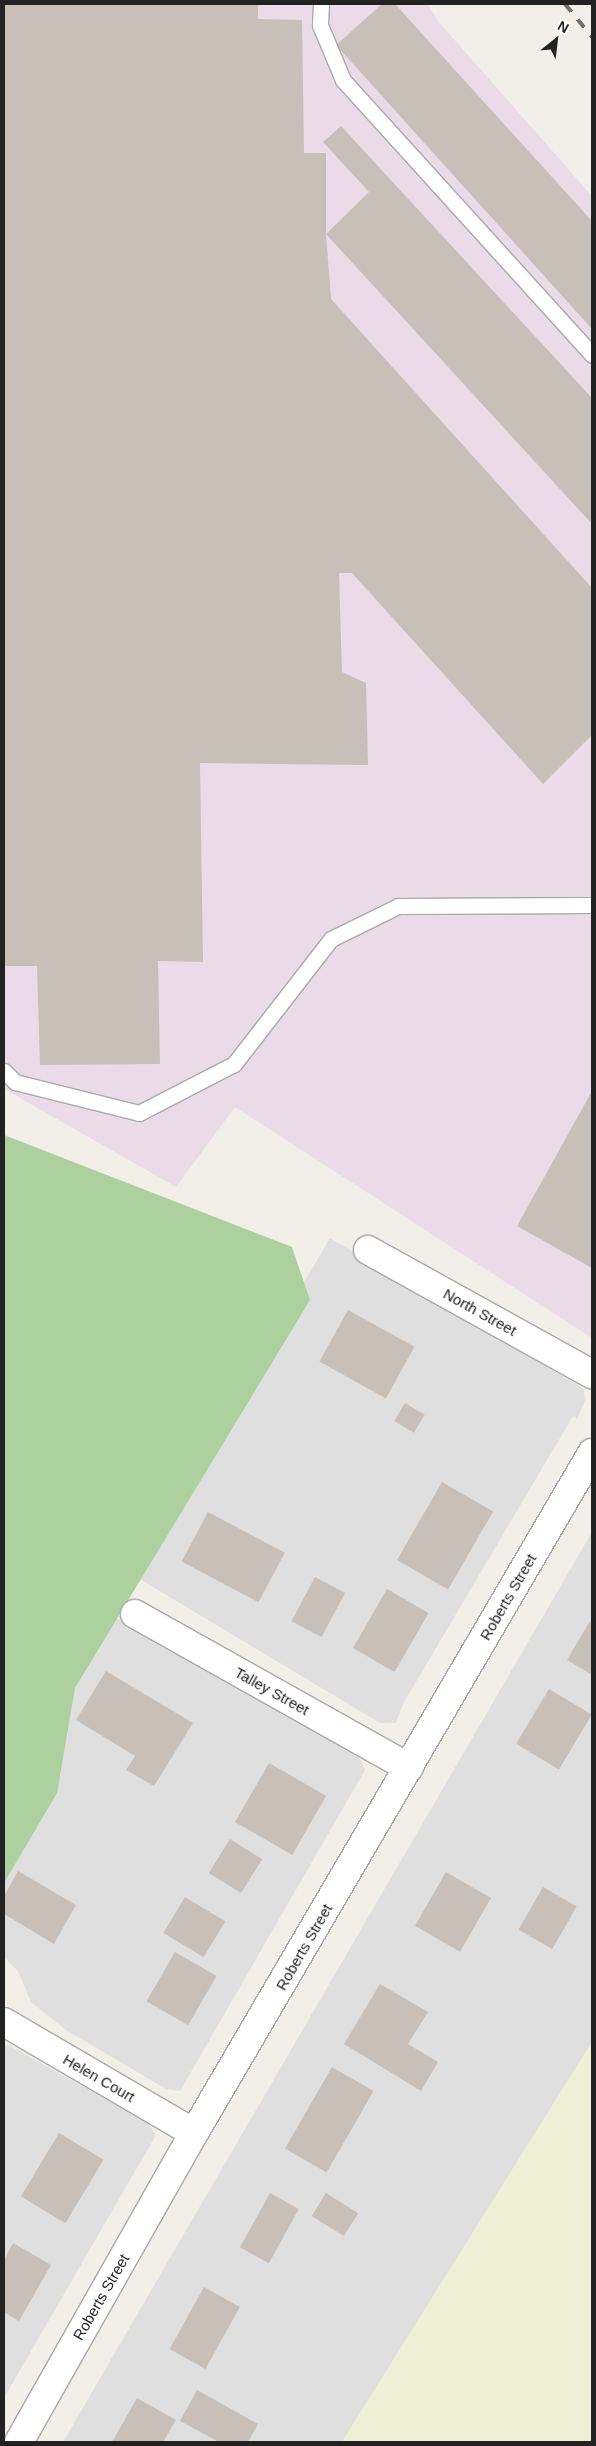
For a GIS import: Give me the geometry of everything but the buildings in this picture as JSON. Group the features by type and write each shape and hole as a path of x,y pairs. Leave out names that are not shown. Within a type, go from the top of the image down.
{"street":[{"name":"North Street","path":"368,1250 592,1374"},
{"name":"Roberts Street","path":"19,2442 194,2133 592,1453"},
{"name":"Talley Street","path":"135,1614 409,1768"},
{"name":"Helen Court","path":"4,2022 194,2133"}],"lane":[{"path":"321,4 320,25 343,80 592,355"},
{"path":"4,1071 16,1082 139,1113 234,1064 331,939 398,906 592,905"}],"shaded area":[{"path":"4,4 428,4 438,21 592,196 592,1338 235,1107 176,1187 4,1089"},
{"path":"330,1238 584,1389 585,1401 577,1419 573,1416 403,1704 396,1723 380,1723 133,1575"},
{"path":"592,1532 592,2042 342,2442 63,2442"},
{"path":"99,1608 359,1757 365,1770 180,2091 166,2089 66,2030 31,2002 18,1971 4,1957 4,1770"},
{"path":"8,2045 147,2122 156,2135 4,2398 4,2046"}],"green space":[{"path":"4,1135 292,1247 310,1300 75,1688 57,1793 4,1883"},
{"path":"592,2042 592,2442 342,2442"}],"railway":[{"path":"565,4 592,37"}]}
